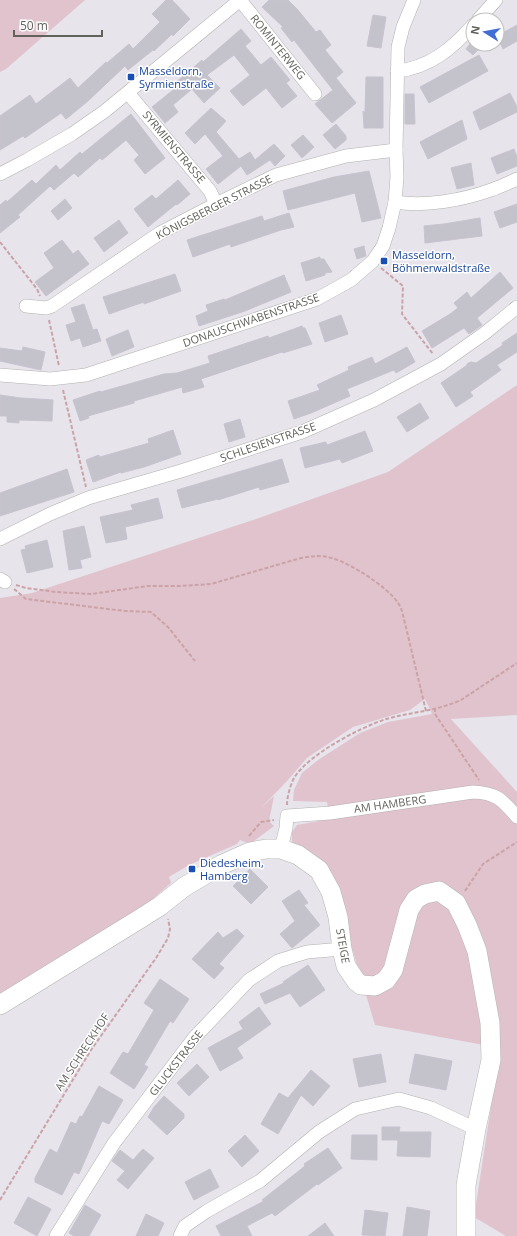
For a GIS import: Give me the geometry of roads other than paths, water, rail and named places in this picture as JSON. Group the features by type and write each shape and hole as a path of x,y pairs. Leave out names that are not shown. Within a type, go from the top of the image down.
{"street":[{"path":"0,174 72,134 106,111 240,0"},
{"name":"ROMINTERWEG","path":"240,0 315,94"},
{"name":"DONAUSCHWABENSTRASSE","path":"0,375 15,377 86,375 317,299 351,280 373,261 383,246 395,202 397,176 396,150 398,47 403,27 414,0"},
{"path":"485,12 496,0"},
{"path":"398,71 423,66 442,54 465,34"},
{"name":"SYRMIENSTRASSE","path":"128,93 210,191 216,204"},
{"name":"KÖNIGSBERGER STRASSE","path":"26,306 46,308 52,306 160,233 276,175 346,156 396,150"},
{"path":"395,202 408,204 452,200 491,190 517,179"},
{"name":"SCHLESIENSTRASSE","path":"0,539 50,514 88,498 181,471 302,432 374,400 441,364 485,334 517,307"},
{"name":"AM HAMBERG","path":"281,849 287,816 330,813 473,792 491,794 507,805 517,817"},
{"name":"STEIGE","path":"0,1005 160,906 184,887 250,852 266,849 281,849 298,855 319,870 333,898 338,917 342,949 346,966 356,981 361,985 375,986 386,980 393,970 409,910 416,899 426,894 439,891 456,903 477,950 490,1023 491,1060 466,1185 466,1236"},
{"name":"GLUCKSTRASSE","path":"56,1236 114,1143 194,1038 249,980 278,961 307,952 342,949"},
{"path":"180,1236 185,1226 207,1211 260,1181 319,1132 355,1109 399,1099 431,1108 476,1129"}],"place":[{"name":"Masseldorn, Syrmienstraße","path":"131,77"},
{"name":"Masseldorn, Böhmerwaldstraße","path":"384,261"},
{"name":"Diedesheim, Hamberg","path":"192,869"}]}
